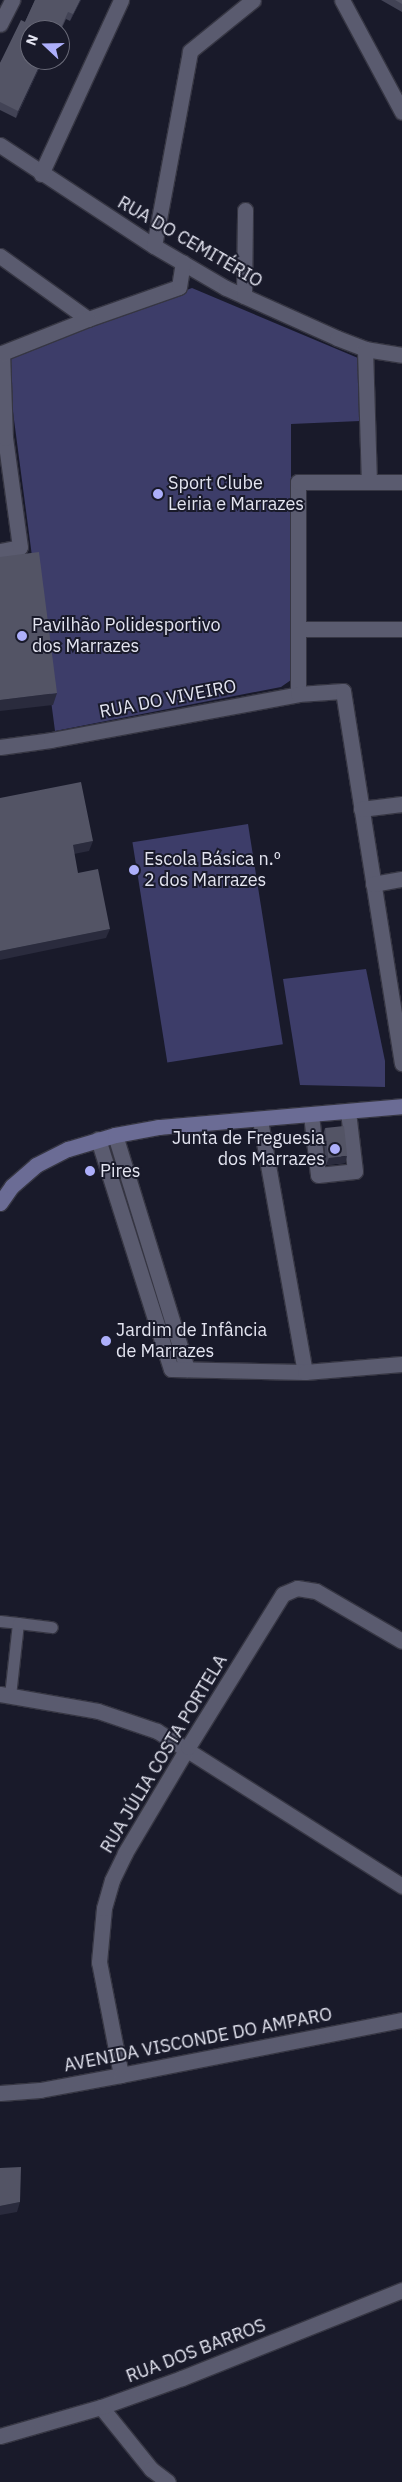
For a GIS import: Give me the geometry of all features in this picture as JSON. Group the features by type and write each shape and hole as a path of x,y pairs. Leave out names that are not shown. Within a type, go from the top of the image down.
{"main road":[{"path":"0,1202 36,1165 68,1149 98,1139 159,1127 260,1120 402,1106"}],"street":[{"path":"0,24 12,0"},
{"path":"41,174 121,0"},
{"path":"154,246 190,51 253,0"},
{"path":"342,0 402,112"},
{"name":"RUA DO CEMITÉRIO","path":"0,145 41,174 154,246 244,296 365,349 402,355"},
{"path":"244,296 245,210"},
{"path":"0,256 88,319"},
{"path":"0,551 20,547 5,438 2,353 88,319 179,287 183,262"},
{"path":"365,349 368,482"},
{"path":"298,694 298,482 402,482"},
{"path":"299,629 402,629"},
{"name":"RUA DO VIVEIRO","path":"0,747 51,740 298,694 343,691 361,809"},
{"path":"402,804 361,809 402,1063"},
{"path":"373,884 402,879"},
{"path":"311,1115 318,1175 354,1171 348,1111"},
{"path":"260,1120 305,1372"},
{"path":"115,1135 187,1369"},
{"path":"98,1139 171,1369 305,1372 402,1364"},
{"name":"RUA JÚLIA COSTA PORTELA","path":"121,2075 99,1962 104,1908 124,1853 283,1594 297,1588 316,1591 402,1641"},
{"path":"5,1695 128,1719 188,1747 402,1886"},
{"name":"AVENIDA VISCONDE DO AMPARO","path":"0,2093 40,2090 402,2020"},
{"name":"RUA DOS BARROS","path":"0,2436 101,2407 402,2290"},
{"path":"101,2407 151,2469 168,2482"}],"lane":[{"path":"0,1622 52,1627"},
{"path":"5,1695 18,1623"}],"shaded area":[{"name":"Sport Clube Leiria e Marrazes","path":"192,288 358,358 360,421 291,424 291,680 281,687 55,731 6,359"},
{"path":"248,824 283,1044 167,1063 132,842"},
{"path":"366,969 385,1061 385,1087 300,1085 283,979"}],"building":[{"path":"35,0 80,0 73,14 68,12 64,20 26,20"},
{"path":"20,22 20,70 37,70 18,111 0,102 0,63"},
{"name":"Pavilhão Polidesportivo dos Marrazes","path":"39,552 57,693 0,700 0,557"},
{"path":"81,782 93,841 73,845 78,873 98,869 110,929 0,951 0,798"},
{"name":"Junta de Freguesia dos Marrazes","path":"344,1126 347,1156 328,1158 325,1128"},
{"path":"21,2167 20,2202 0,2206 0,2168"}],"place":[{"name":"Sport Clube Leiria e Marrazes","path":"158,494"},
{"name":"Pavilhão Polidesportivo dos Marrazes","path":"22,636"},
{"name":"Escola Básica n.º 2 dos Marrazes","path":"134,870"},
{"name":"Junta de Freguesia dos Marrazes","path":"335,1149"},
{"name":"Pires","path":"90,1171"},
{"name":"Jardim de Infância de Marrazes","path":"106,1341"}]}
